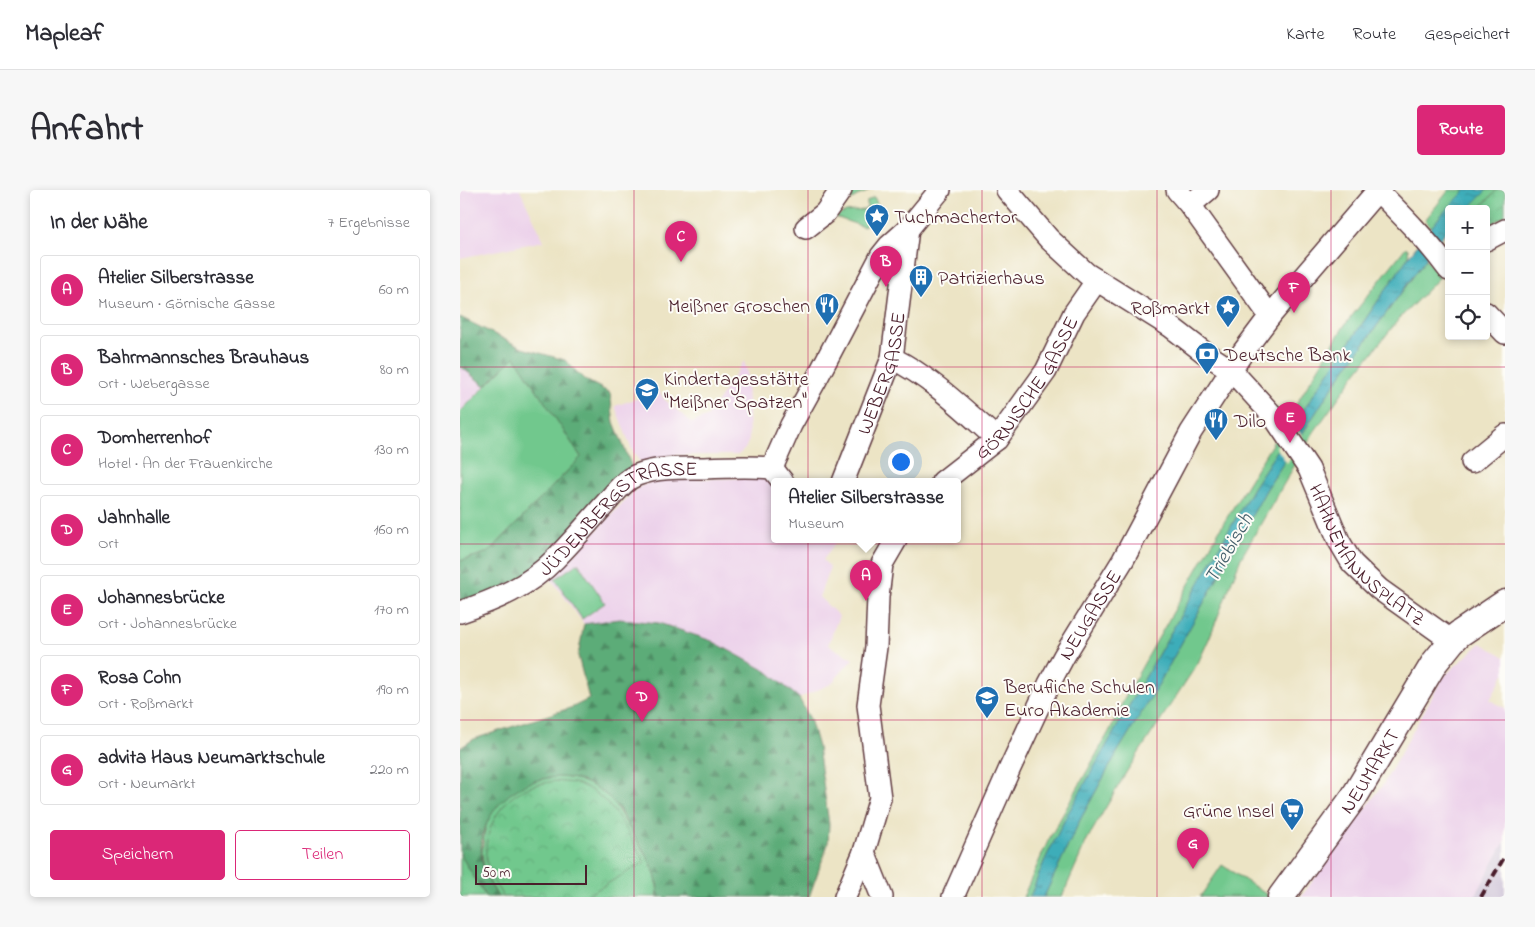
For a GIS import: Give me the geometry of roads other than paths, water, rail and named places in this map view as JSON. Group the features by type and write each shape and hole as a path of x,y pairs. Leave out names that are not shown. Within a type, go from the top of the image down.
{"main road":[{"name":"NEUMARKT","path":"1281,897 1354,798 1432,666 1452,641 1469,626 1505,603"}],"street":[{"path":"806,228 825,213 841,190"},
{"path":"778,475 791,425 881,256 908,229 940,190"},
{"path":"1007,190 1049,239 1087,274 1170,326 1231,370 1270,316 1378,190 1414,226 1445,262"},
{"path":"1208,190 1183,197 1270,316"},
{"name":"WEBERGASSE","path":"845,478 892,358 908,229"},
{"path":"1490,238 1505,230"},
{"name":"GÖRNISCHE GASSE","path":"947,478 997,439 1046,371 1074,313 1097,280"},
{"path":"1490,317 1505,333"},
{"path":"892,358 925,377 997,439"},
{"name":"HAHNEMANNSPLATZ","path":"1231,370 1274,417 1309,469 1339,541 1352,563 1379,588 1452,641"},
{"name":"NEUGASSE","path":"953,897 1010,768 1064,656 1123,560 1191,432 1231,370"},
{"path":"1472,462 1505,435"},
{"name":"JÜDENBERGSTRASSE","path":"460,612 485,604 512,592 534,578 554,560 621,486 635,475 654,470 676,468 753,466 778,475"},
{"path":"845,897 864,852 880,798 868,705 873,681 882,564 892,548"},
{"path":"864,852 882,897"}],"water":[{"path":"1466,190 1487,190 1472,205 1451,205"},
{"name":"Triebisch","path":"1445,211 1445,232 1333,386 1266,490 1156,689 1118,751 1080,820 1044,897 1030,897 1044,862 1067,815 1253,488 1320,385 1409,256"}],"railway":[{"path":"1481,897 1505,856"}],"place":[{"name":"Tuchmachertor","path":"877,237"},
{"name":"Domherrenhof","path":"681,262"},
{"name":"Bahrmannsches Brauhaus","path":"886,287"},
{"name":"Patrizierhaus","path":"921,298"},
{"name":"Rosa Cohn","path":"1294,313"},
{"name":"Meißner Groschen","path":"827,326"},
{"name":"Roßmarkt","path":"1228,328"},
{"name":"Deutsche Bank","path":"1207,375"},
{"name":"Kindertagesstätte \"Meißner Spatzen\"","path":"647,411"},
{"name":"Dilo","path":"1216,441"},
{"name":"Johannesbrücke","path":"1290,443"},
{"name":"Atelier Silberstrasse","path":"866,601"},
{"name":"Berufliche Schulen Euro Akademie","path":"987,719"},
{"name":"Jahnhalle","path":"642,722"},
{"name":"Grüne Insel","path":"1292,831"},
{"name":"advita Haus Neumarktschule","path":"1193,869"}]}
